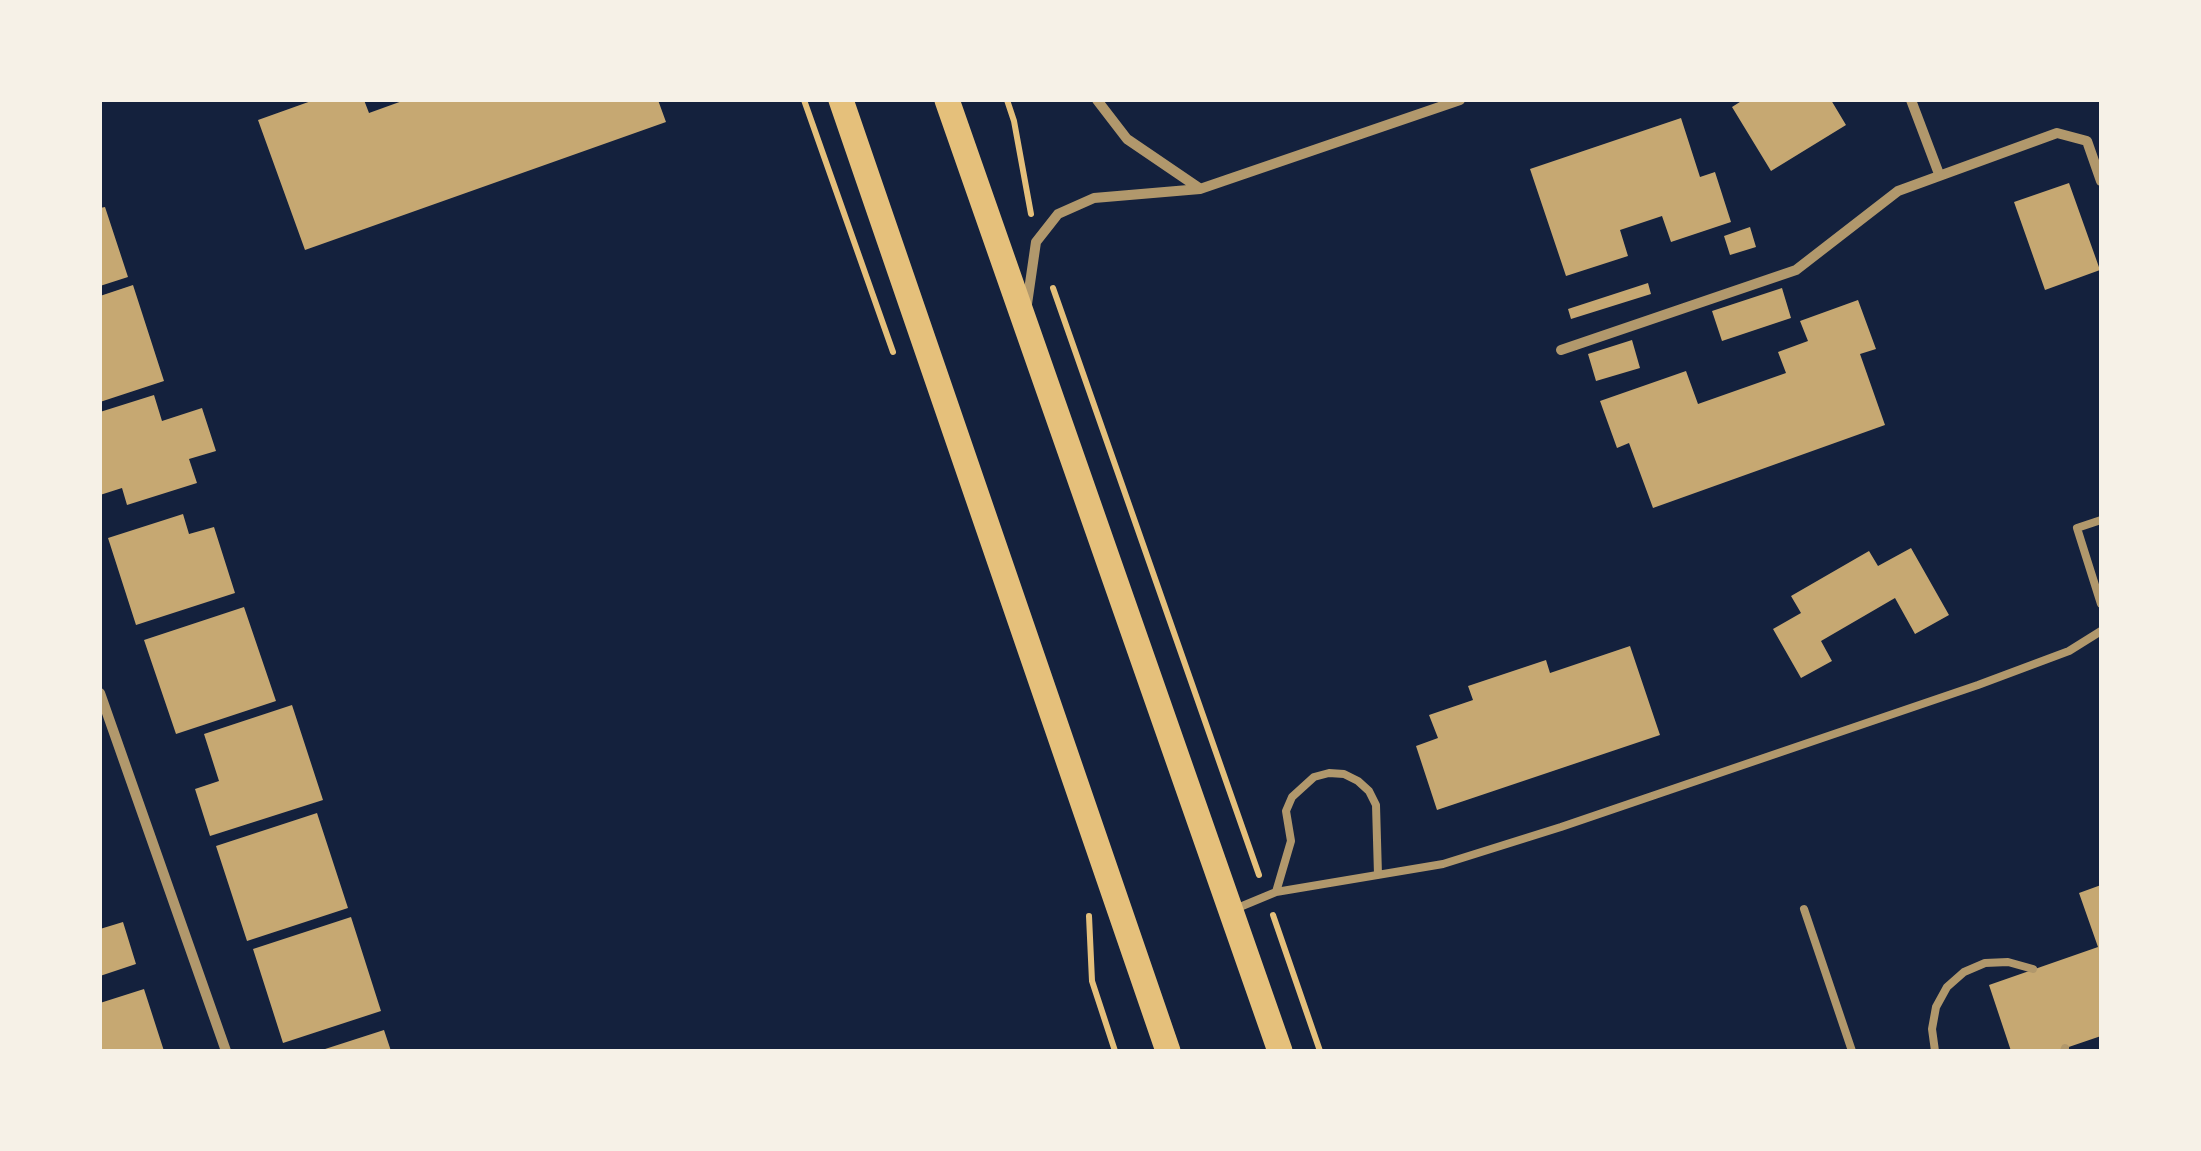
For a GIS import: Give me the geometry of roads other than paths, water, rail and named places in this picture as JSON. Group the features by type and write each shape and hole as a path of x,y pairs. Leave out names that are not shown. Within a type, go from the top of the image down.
{"main road":[{"path":"842,100 1168,1051"},
{"path":"947,100 1280,1051"}],"street":[{"path":"1097,100 1127,139 1200,189"},
{"path":"1024,322 1036,242 1058,214 1094,198 1200,189 1428,105 1460,100"},
{"path":"1911,100 1938,174"},
{"path":"1560,350 1796,270 1898,191 2058,133 2087,141 2101,181"},
{"path":"100,693 226,1051"}],"lane":[{"path":"2101,520 2077,528 2101,604"},
{"path":"1231,910 1271,894 1443,864 1561,828 1978,685 2069,651 2101,631"},
{"path":"1271,894 1291,841 1286,811 1292,796 1314,776 1328,773 1344,774 1358,781 1376,805 1378,874"},
{"path":"1804,909 1852,1051"},
{"path":"1935,1051 1932,1029 1936,1007 1946,987 1964,972 1986,963 2008,962 2033,970"}]}
